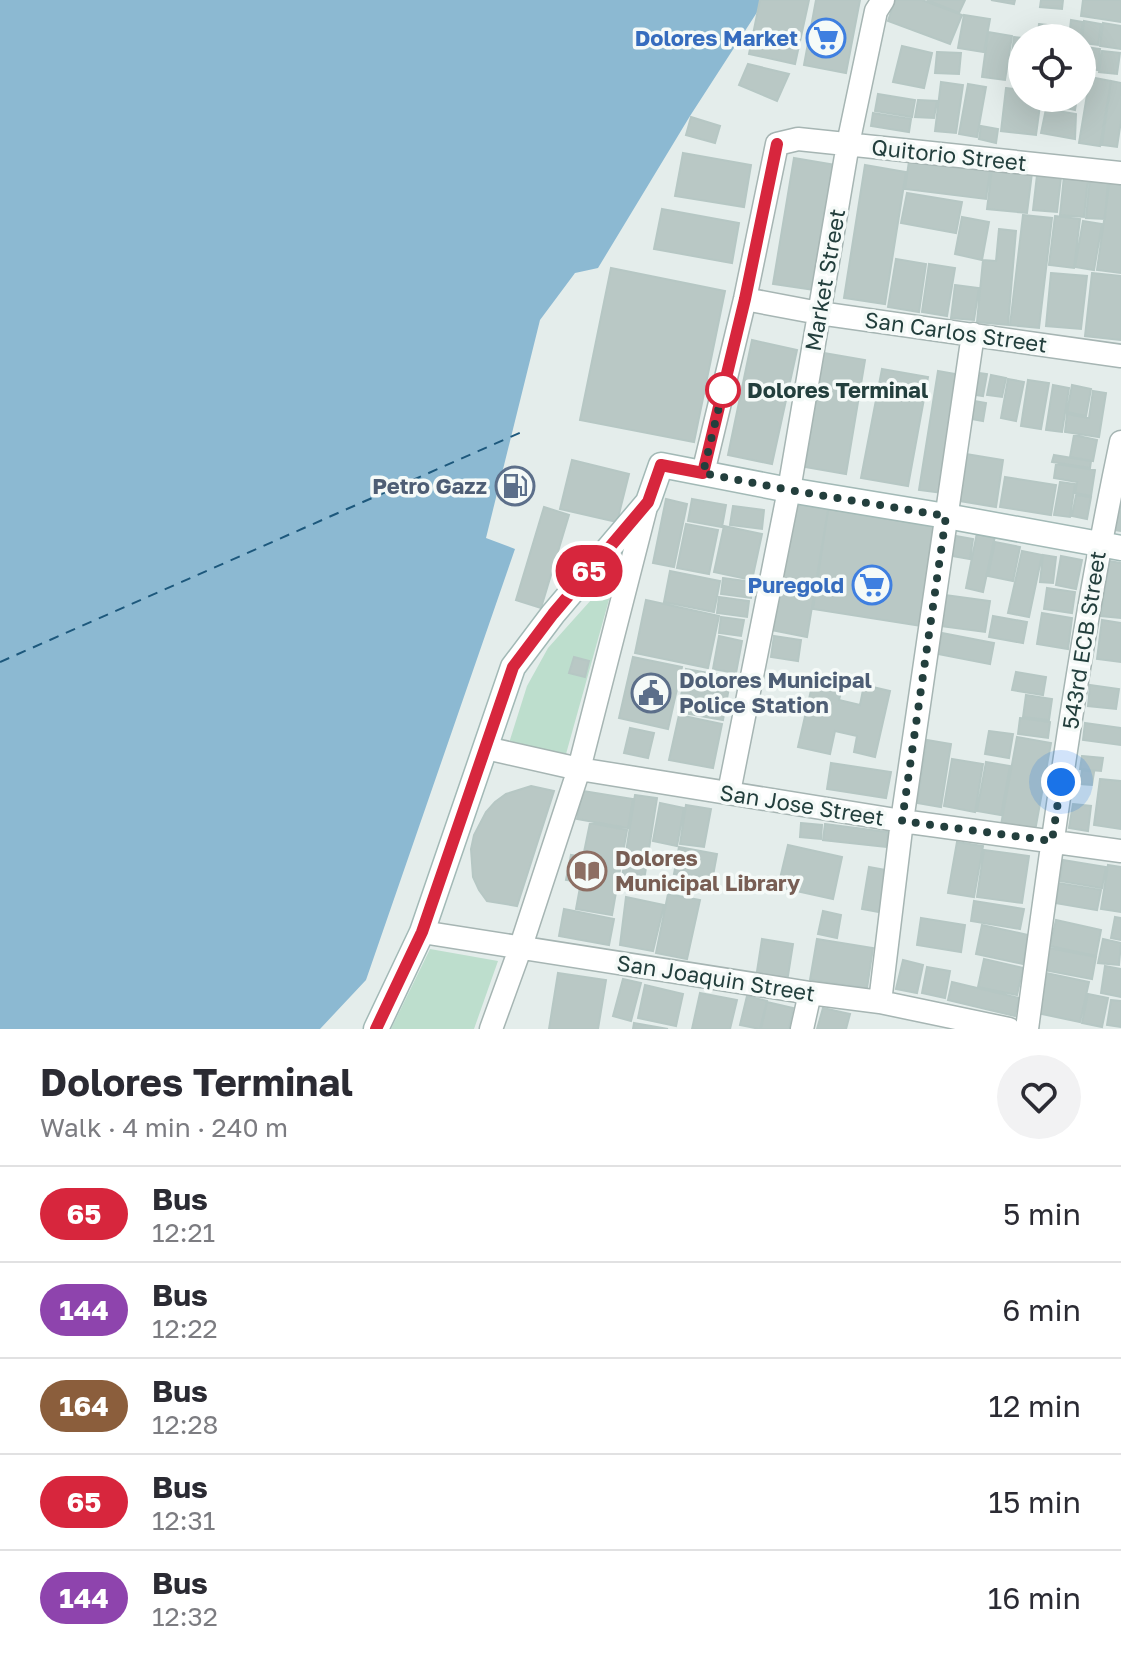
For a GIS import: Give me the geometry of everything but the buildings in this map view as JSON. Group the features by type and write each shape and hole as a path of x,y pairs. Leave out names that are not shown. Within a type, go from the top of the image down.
{"street":[{"name":"Market Street","path":"729,792 789,490 848,144 876,11 883,0"},
{"name":"Quitorio Street","path":"745,299 777,144 798,139 1121,173"},
{"name":"San Carlos Street","path":"745,299 819,313 1121,356"},
{"path":"703,473 745,299"},
{"path":"880,1002 902,821 973,334"},
{"name":"543rd ECB Street","path":"1027,1029 1052,841 1110,546 1121,442"},
{"path":"491,1029 579,769 648,502 661,465 1110,546"},
{"path":"376,1029 422,932 513,667 553,614 648,502"},
{"name":"San Jose Street","path":"486,748 579,769 902,821 1121,851"},
{"name":"San Joaquin Street","path":"422,932 880,1002 1009,1029"},
{"path":"802,1029 810,993"}],"green space":[{"path":"617,571 566,754 509,743 527,686 548,648"},
{"path":"430,949 498,961 474,1029 391,1029"}],"water":[{"path":"0,0 765,0 598,268 575,273 540,320 486,538 515,549 366,980 320,1029 0,1029"}],"ferry route":[{"path":"0,662 524,431"}],"bus line":[{"name":"65","path":"376,1029 422,932 513,667 553,614 648,502 661,465 703,473 745,299 777,144"}],"place":[{"name":"Dolores Market","path":"826,38"},
{"name":"Dolores Terminal","path":"723,390"},
{"name":"Petro Gazz","path":"515,486"},
{"name":"Puregold","path":"872,585"},
{"name":"Dolores Municipal Police Station","path":"651,693"},
{"name":"Dolores Municipal Library","path":"587,871"}],"route":[{"path":"723,390 724,386 703,473 946,516 902,821 1052,841 1061,782"}]}
